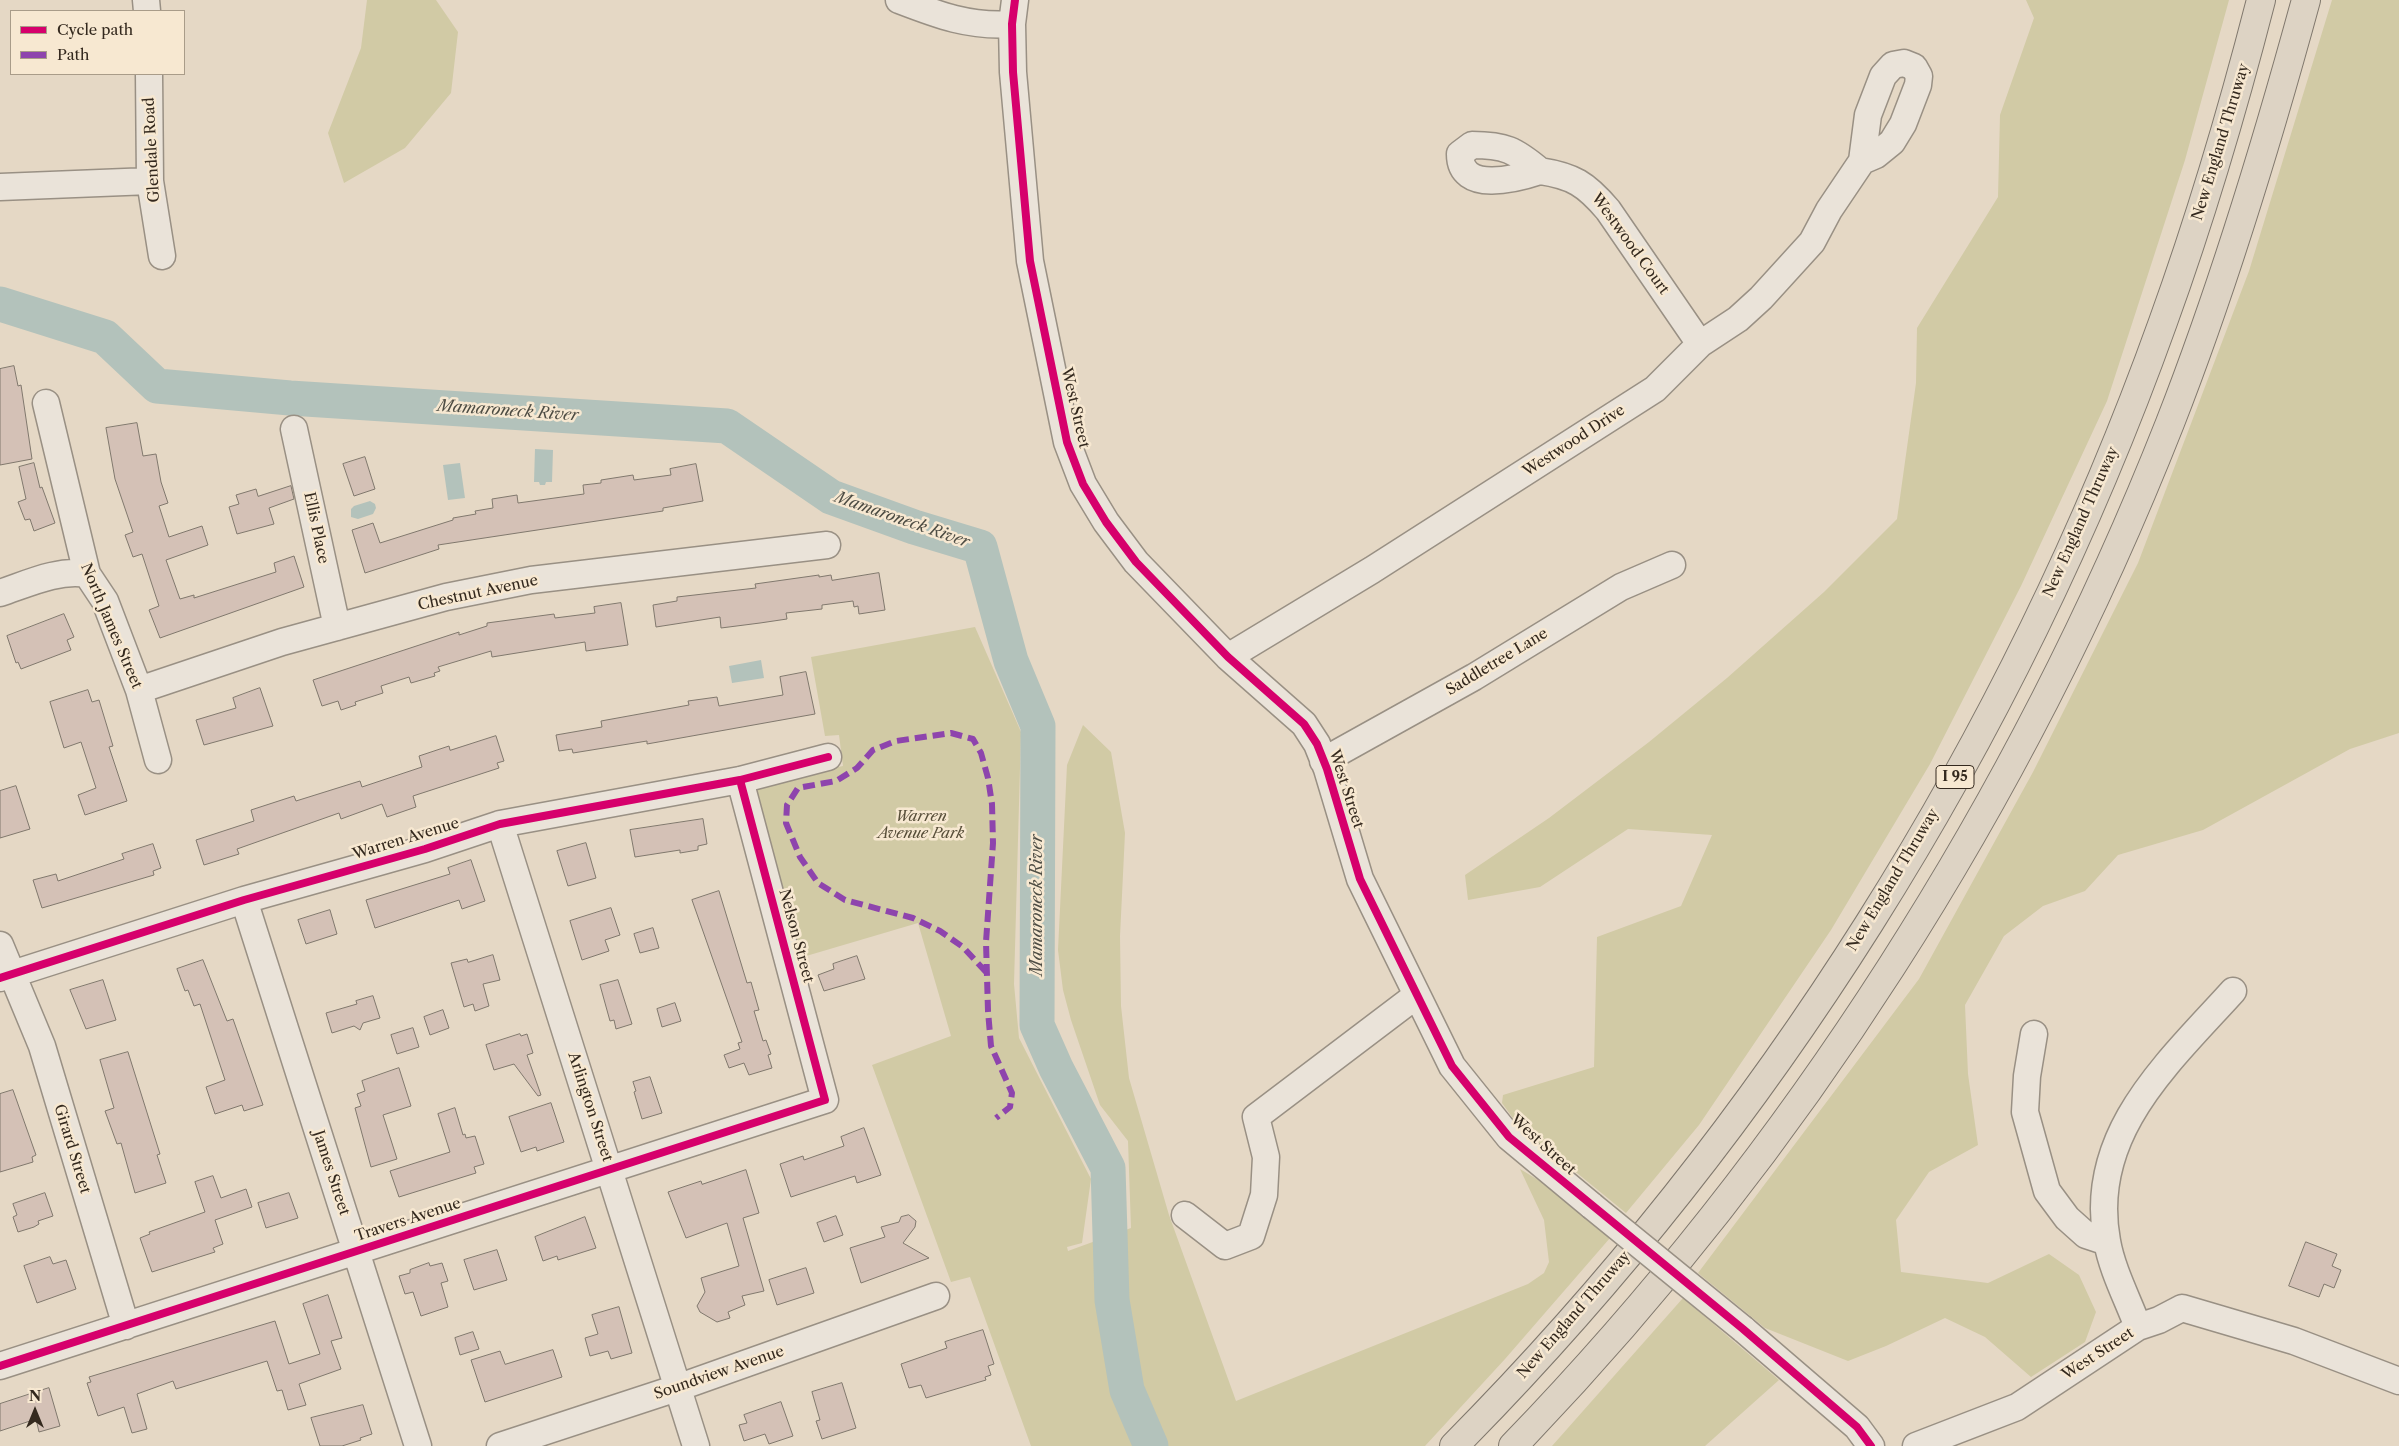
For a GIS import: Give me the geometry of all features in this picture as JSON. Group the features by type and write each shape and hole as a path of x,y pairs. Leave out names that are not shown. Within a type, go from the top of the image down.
{"highway":[{"name":"New England Thruway","path":"1454,1446 1581,1309 1673,1199 1716,1143 1796,1033 1841,965 1954,779 2049,595 2083,522 2138,390 2169,307 2208,188 2261,0"},
{"name":"I 95","path":"1513,1446 1660,1282 1712,1218 1793,1110 1913,932 2016,753 2088,611 2170,423 2242,220 2306,0"}],"street":[{"path":"899,0 947,18 992,25 1014,12"},
{"name":"West Street","path":"1014,12 1013,72 1030,261 1067,442 1083,484 1106,522 1136,562 1228,656 1304,724 1328,769 1360,879 1452,1066 1509,1137 1743,1330 1857,1428 1871,1446"},
{"name":"Glendale Road","path":"149,75 150,181 162,256"},
{"name":"Westwood Drive","path":"1228,656 1372,570 1655,389 1700,344 1738,319 1761,298 1812,242 1829,210 1862,161"},
{"name":"Westwood Court","path":"1540,172 1560,174 1581,183 1593,192 1608,210 1700,344"},
{"path":"0,187 150,181"},
{"name":"North James Street","path":"46,403 87,574 105,601 138,690 158,760"},
{"name":"Ellis Place","path":"294,429 337,627"},
{"name":"Chestnut Avenue","path":"138,690 282,642 446,596 530,580 827,545"},
{"name":"Saddletree Lane","path":"1323,761 1474,677 1621,587 1672,565"},
{"path":"0,593 55,576 74,572 87,574"},
{"name":"Warren Avenue","path":"6,976 244,900 425,849 500,824 740,780 828,757"},
{"name":"Nelson Street","path":"740,780 825,1100"},
{"name":"Arlington Street","path":"500,824 696,1446"},
{"name":"James Street","path":"244,900 418,1446"},
{"name":"Girard Street","path":"0,945 6,976 42,1046 126,1326"},
{"path":"2138,1327 2107,1242 2103,1195 2114,1149 2127,1118 2152,1081 2232,991"},
{"path":"1185,1215 1225,1246 1251,1236 1264,1195 1266,1157 1256,1117 1418,995"},
{"path":"2034,1034 2027,1076 2025,1112 2047,1191 2067,1218 2086,1235 2107,1242"},
{"name":"Travers Avenue","path":"0,1366 825,1100"},
{"name":"Soundview Avenue","path":"500,1446 678,1388 936,1296"},
{"name":"West Street","path":"1916,1446 2017,1407 2138,1327 2160,1320 2182,1308 2294,1341 2399,1381"}],"green space":[{"path":"367,0 436,0 458,32 451,93 405,148 344,183 328,133 361,48"},
{"path":"2026,0 2229,0 2185,160 2107,401 2021,586 1930,764 1831,930 1699,1125 1626,1213 1577,1173 1538,1153 1502,1103 1503,1095 1594,1067 1597,937 1681,906 1712,835 1628,829 1540,887 1468,900 1465,875 1549,818 1649,742 1727,678 1824,592 1897,519 1916,383 1917,328 1998,197 2000,115 2034,18"},
{"path":"2332,0 2399,0 2399,733 2350,749 2203,830 2118,855 2085,891 2043,906 2004,936 1965,1005 1968,1074 1978,1145 1929,1172 1896,1220 1901,1272 1988,1283 2049,1254 2079,1275 2096,1312 2085,1342 2031,1377 1985,1337 1945,1318 1886,1346 1848,1361 1765,1328 1698,1273 1919,979 2033,772 2138,563 2249,271"},
{"name":"Warren Avenue Park","path":"975,627 1021,732 1014,984 1019,1038 1091,1179 1082,1243 1067,1247 1068,1251 1131,1228 1128,1141 1100,1105 1071,1020 1063,990 1058,950 1067,765 1083,725 1111,752 1125,833 1120,936 1121,1006 1129,1078 1169,1215 1236,1401 1528,1284 1544,1273 1549,1262 1544,1220 1520,1169 1540,1181 1610,1238 1505,1359 1425,1446 1031,1446 970,1277 951,1282 872,1065 951,1036 918,923 796,959 749,786 843,766 839,735 825,736 811,657"},
{"path":"1683,1298 1779,1380 1705,1446 1552,1446"}],"shaded area":[{"path":"535,449 553,450 552,482 546,482 545,485 534,482"},
{"path":"460,463 465,498 448,500 443,465"},
{"path":"370,501 375,504 376,508 373,514 358,519 351,517 351,509 354,506"},
{"path":"761,660 764,678 732,683 729,666"}],"building":[{"path":"14,366 18,386 21,385 32,459 0,465 0,369"},
{"path":"137,423 143,456 156,454 161,482 168,503 159,506 169,537 202,526 208,545 166,560 180,599 194,595 194,598 276,572 274,563 294,556 304,587 160,638 149,610 159,606 142,554 133,557 125,535 133,532 115,479 106,428"},
{"path":"365,457 375,489 354,496 343,464"},
{"path":"34,463 40,488 42,487 55,523 34,531 30,519 25,520 18,502 26,499 19,467"},
{"path":"696,464 703,501 663,508 663,511 438,545 439,549 365,573 352,530 373,523 380,543 453,520 453,518 476,514 475,511 493,508 492,499 517,495 518,503 584,494 583,485 601,483 601,480 633,475 634,480 671,475 670,469"},
{"path":"291,486 294,499 269,508 274,524 237,534 229,507 239,504 236,495 256,489 258,496"},
{"path":"879,573 885,610 859,614 858,606 854,607 853,601 822,605 822,609 786,613 787,619 760,623 721,628 720,617 656,627 653,605 677,601 677,597 756,588 755,584 819,575 819,577 831,575 832,580"},
{"path":"621,603 628,645 586,651 585,642 492,657 491,651 438,667 440,671 434,673 435,676 411,683 409,677 381,686 383,693 355,702 356,705 341,710 338,701 322,706 313,680 459,632 459,635 487,626 487,623 554,614 555,618 595,613 594,607"},
{"path":"64,614 74,637 67,640 71,650 21,669 18,662 16,663 7,636"},
{"path":"806,672 815,714 647,744 647,741 573,753 572,749 559,751 556,735 602,727 601,721 689,705 688,701 717,697 719,706 783,695 780,677"},
{"path":"260,688 273,726 204,745 196,720 236,708 233,698"},
{"path":"88,690 92,702 99,700 113,746 109,747 127,801 85,815 78,795 96,788 81,742 64,748 50,702"},
{"path":"496,736 504,761 497,763 499,768 413,796 416,807 387,817 382,804 341,819 339,813 237,849 239,854 204,865 196,840 254,821 251,810 294,796 296,801 360,781 362,787 422,767 419,756 449,746 450,750"},
{"path":"16,786 30,829 0,838 0,791"},
{"path":"703,819 707,844 698,846 698,850 680,853 680,850 635,857 630,830"},
{"path":"586,843 596,878 568,886 557,851"},
{"path":"153,844 161,868 153,871 154,875 42,908 33,880 56,874 58,881 124,859 122,854"},
{"path":"471,860 485,901 462,909 459,900 375,928 366,900 450,874 448,868"},
{"path":"719,891 747,983 751,982 759,1010 754,1011 763,1041 766,1040 771,1054 768,1055 772,1068 749,1075 744,1063 729,1068 724,1055 740,1049 738,1043 742,1042 692,900"},
{"path":"611,908 620,935 605,940 609,951 582,960 570,921"},
{"path":"330,910 337,934 306,944 298,920"},
{"path":"653,928 659,948 640,953 634,934"},
{"path":"493,955 500,980 483,984 489,1006 475,1011 473,1004 464,1007 451,963 467,959 468,962"},
{"path":"857,956 865,979 824,991 818,975 834,969 833,964"},
{"path":"203,960 227,1021 233,1019 263,1105 244,1111 242,1105 215,1114 206,1087 225,1080 200,1004 194,1006 188,990 185,991 177,969"},
{"path":"103,980 116,1020 86,1029 70,990"},
{"path":"618,980 632,1024 616,1029 614,1020 610,1021 600,985"},
{"path":"373,996 380,1018 363,1023 360,1030 354,1026 332,1033 326,1013 357,1004 356,1001"},
{"path":"675,1003 681,1021 662,1027 657,1009"},
{"path":"443,1010 449,1028 430,1035 424,1017"},
{"path":"413,1028 419,1047 397,1054 391,1035"},
{"path":"520,1034 521,1036 527,1034 533,1053 527,1055 541,1095 538,1096 514,1064 494,1070 486,1045"},
{"path":"128,1052 160,1154 157,1155 166,1183 135,1193 121,1143 117,1144 105,1111 114,1108 100,1060"},
{"path":"399,1068 411,1106 383,1115 397,1159 371,1167 355,1108 361,1106 357,1094 365,1091 362,1081"},
{"path":"650,1077 662,1113 642,1119 633,1082"},
{"path":"13,1090 36,1155 32,1157 33,1162 0,1172 0,1094"},
{"path":"551,1103 564,1142 537,1151 536,1147 521,1152 509,1117"},
{"path":"455,1108 463,1135 465,1134 466,1138 475,1136 484,1164 474,1167 476,1173 399,1197 390,1171 450,1152 438,1114"},
{"path":"864,1128 881,1175 857,1183 855,1176 791,1197 780,1164 803,1156 804,1160 844,1146 841,1137"},
{"path":"746,1170 759,1213 743,1218 764,1291 742,1296 745,1305 728,1312 730,1318 717,1322 700,1312 697,1306 705,1292 701,1278 739,1266 727,1223 686,1238 668,1192 701,1181 702,1184"},
{"path":"213,1176 221,1198 246,1189 252,1207 215,1220 223,1244 213,1248 215,1252 152,1272 140,1238 150,1234 149,1232 205,1212 195,1182"},
{"path":"45,1193 53,1216 38,1221 39,1224 34,1227 18,1232 13,1217 17,1215 13,1204"},
{"path":"289,1193 298,1218 266,1228 258,1203"},
{"path":"909,1215 916,1221 915,1227 903,1243 929,1258 861,1283 850,1248 885,1237 881,1227 899,1222 901,1217"},
{"path":"836,1216 843,1235 824,1242 817,1223"},
{"path":"585,1217 596,1248 558,1260 557,1256 543,1261 535,1237"},
{"path":"2306,1242 2337,1254 2332,1266 2341,1270 2334,1288 2324,1284 2319,1297 2289,1286"},
{"path":"497,1250 507,1280 474,1290 464,1260"},
{"path":"50,1257 53,1264 66,1260 76,1289 37,1303 24,1266"},
{"path":"429,1263 430,1266 442,1263 448,1281 441,1283 448,1307 421,1316 413,1292 405,1294 399,1276 410,1273 410,1270"},
{"path":"806,1268 814,1293 777,1305 769,1280"},
{"path":"328,1295 342,1338 331,1341 341,1369 299,1384 306,1405 288,1410 282,1390 277,1391 267,1361 176,1389 173,1381 137,1394 147,1429 132,1433 124,1407 98,1416 87,1383 91,1382 89,1377 275,1321 289,1364 320,1354 303,1304"},
{"path":"619,1307 632,1353 611,1359 608,1351 590,1356 585,1338 598,1334 592,1315"},
{"path":"983,1330 994,1364 988,1366 991,1375 985,1377 986,1380 926,1398 921,1385 909,1388 901,1364 947,1348 945,1342"},
{"path":"473,1332 479,1349 460,1355 455,1338"},
{"path":"553,1350 562,1377 485,1402 471,1360 500,1351 505,1364"},
{"path":"842,1383 856,1428 822,1439 816,1421 820,1420 812,1392"},
{"path":"49,1388 60,1426 39,1432 36,1419 0,1431 0,1404"},
{"path":"781,1402 793,1436 769,1444 765,1434 744,1441 739,1425 747,1423 744,1415"},
{"path":"363,1405 372,1434 342,1446 320,1446 311,1418"}],"waterway":[{"name":"Mamaroneck River","path":"0,304 105,337 157,386 290,398 727,426 831,497 914,527 980,547 1011,661 1038,726 1037,1025 1056,1068 1108,1168 1112,1300 1127,1390 1151,1446"}],"marked path":[{"path":"986,972 963,947 940,931 913,918 845,900 818,883 800,857 786,823 787,805 798,788 836,781 857,768 873,750 896,741 951,733 973,739 981,753 988,778 992,804 993,843 986,942 991,1046 1012,1093 1010,1107 996,1118"}],"cycle path":[{"path":"1015,0 1012,24 1013,72 1030,261 1067,442 1083,484 1106,522 1136,562 1228,657 1304,724 1317,744 1327,769 1360,879 1452,1066 1509,1137 1743,1329 1857,1427 1871,1446"},
{"path":"0,978 244,900 425,849 500,824 740,780 828,757"},
{"path":"0,1366 825,1100 740,780"}]}
